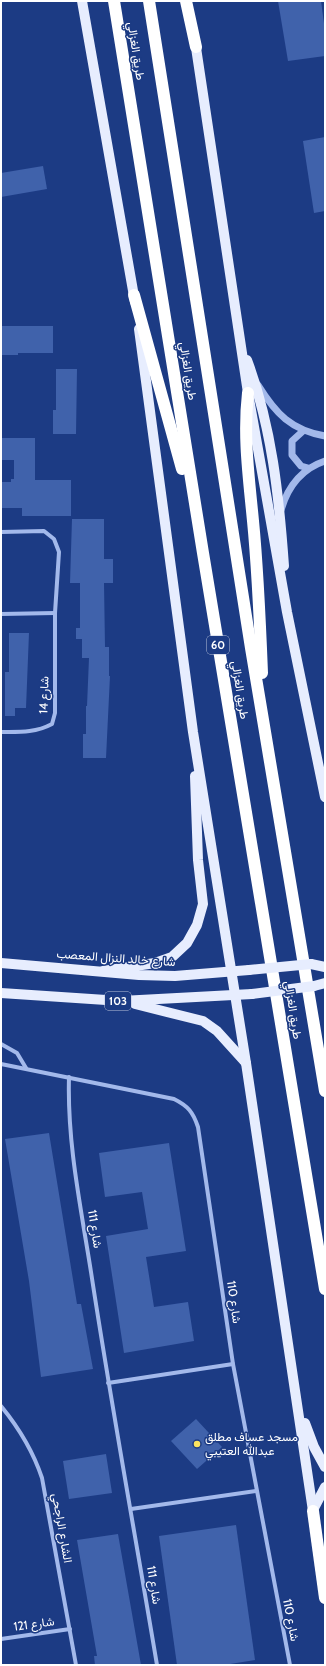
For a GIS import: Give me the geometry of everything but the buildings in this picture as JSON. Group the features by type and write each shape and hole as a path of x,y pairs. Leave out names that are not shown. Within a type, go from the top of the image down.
{"highway":[{"name":"طريق الغزالي","path":"114,1 203,553 325,1289"},
{"name":"طريق الغزالي","path":"149,1 264,726 325,1091"},
{"path":"186,1 196,48"},
{"path":"134,295 170,422 203,553"},
{"path":"248,393 245,423 245,451 258,583 264,726"},
{"path":"313,1511 325,1598"}],"main road":[{"path":"82,1 134,295 193,732 236,996 313,1511"},
{"path":"190,1 239,340 287,612 325,797"},
{"path":"239,340 253,378 271,444 280,512 287,612"},
{"path":"103,971 155,963 172,957 187,943 197,925 203,904 198,860 193,732"},
{"name":"شارع خالد النزال المعصب","path":"1,963 139,975 175,976 311,964 325,967"},
{"name":"103","path":"1,993 121,1001 236,996 314,986 325,983"},
{"path":"121,1001 203,1021 217,1031 246,1063"},
{"path":"298,1407 314,1447 325,1467"},
{"path":"313,1511 325,1487"}],"street":[{"path":"253,378 273,408 292,425 303,431 325,436"},
{"path":"303,431 292,441 292,455 295,462 308,468"},
{"path":"280,512 290,488 308,468 325,461"},
{"name":"شارع 14","path":"1,532 44,531 54,539 59,552 55,613 55,713 52,724 42,730 26,732 1,732"},
{"path":"1,614 55,613"},
{"path":"1,1044 17,1053 26,1068"},
{"name":"شارع 110","path":"1,1064 174,1099 186,1105 193,1113 198,1127 233,1364 290,1665"},
{"name":"شارع 111","path":"69,1077 68,1106 70,1130 108,1383 157,1665"},
{"path":"108,1383 233,1364"},
{"name":"الشارع الراجحي","path":"1,1406 15,1424 35,1457 42,1478 76,1665"},
{"path":"131,1509 256,1491"},
{"name":"شارع 121","path":"1,1639 70,1628"}],"place":[{"name":"مسجد عساف مطلق عبدالله العتيبي","path":"197,1444"}]}
